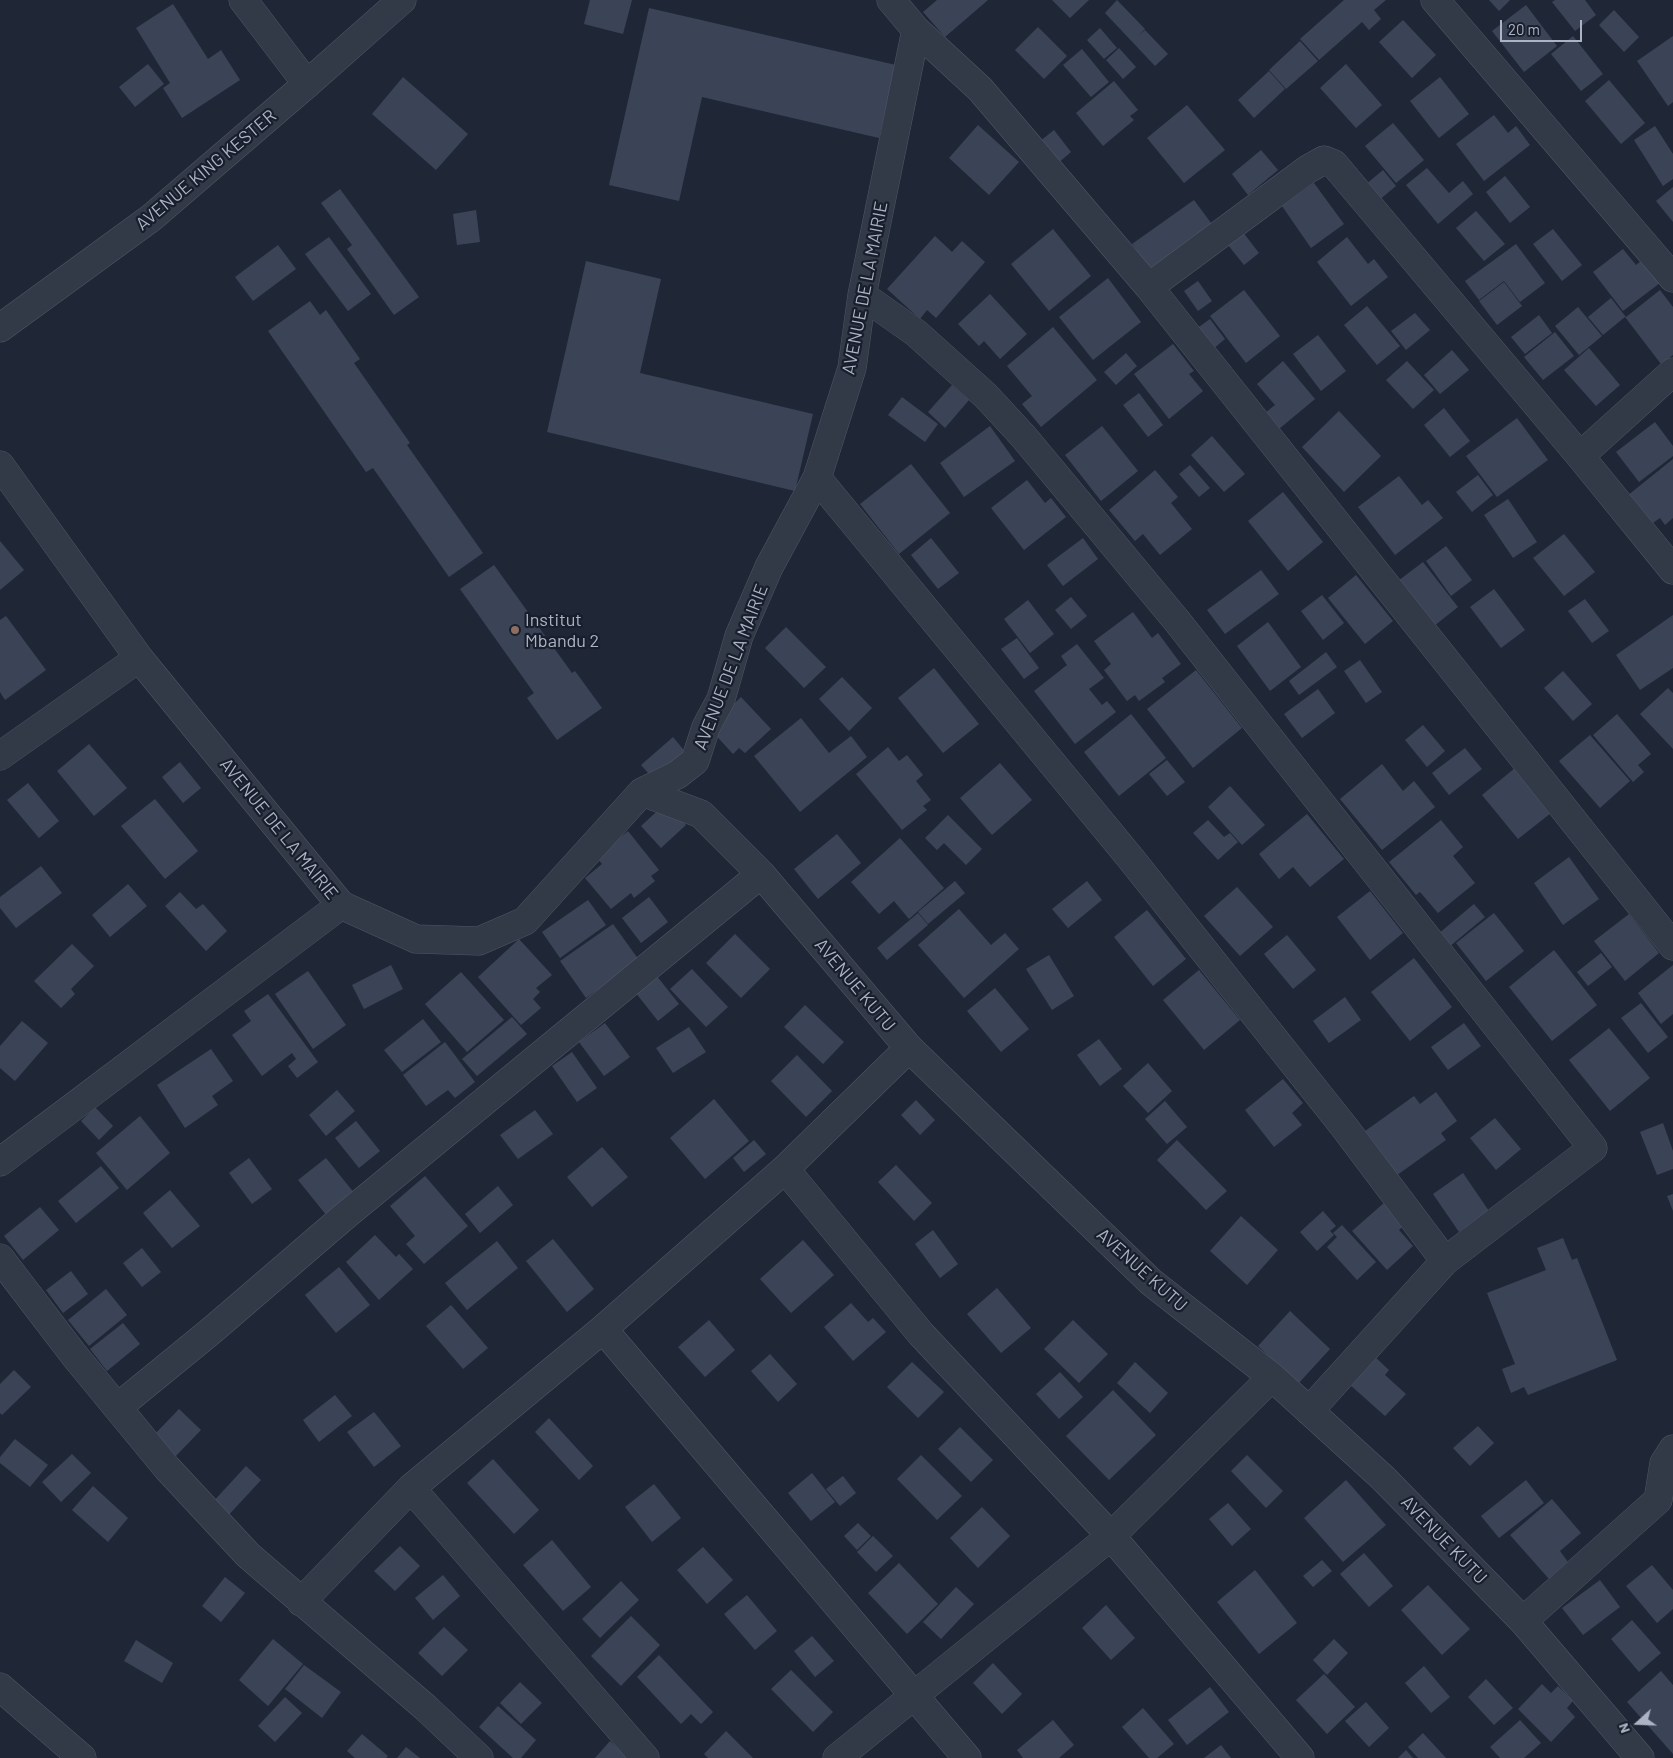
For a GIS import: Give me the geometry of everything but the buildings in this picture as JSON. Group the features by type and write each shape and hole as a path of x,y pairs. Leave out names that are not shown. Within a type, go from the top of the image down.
{"street":[{"path":"243,0 307,84"},
{"name":"AVENUE KING KESTER","path":"0,328 151,218 402,0"},
{"path":"891,0 916,30 980,88 1149,287 1673,946"},
{"path":"1435,0 1673,278"},
{"name":"AVENUE DE LA MAIRIE","path":"0,465 139,658 341,905 416,939 479,941 525,921 642,792 677,775 695,761 706,727 721,699 739,636 769,567 817,478 852,368 862,295 916,30"},
{"path":"1149,287 1308,169 1324,160 1334,164 1580,456 1673,570"},
{"path":"862,295 916,333 986,396 1023,436 1177,621 1593,1148 1445,1261 1309,1412"},
{"path":"1580,456 1673,372"},
{"path":"817,478 1138,868 1345,1128 1445,1261"},
{"path":"0,756 139,658"},
{"name":"AVENUE KUTU","path":"642,792 700,814 761,874 909,1048 1151,1282 1272,1378 1383,1478 1523,1621 1640,1758"},
{"path":"118,1407 211,1331 346,1215 761,874"},
{"path":"0,1162 341,905"},
{"path":"301,1602 411,1488 603,1329 786,1169 909,1048"},
{"path":"786,1169 920,1334 1111,1536 1300,1758"},
{"path":"0,1258 74,1355 167,1468 248,1555 426,1708 479,1758"},
{"path":"603,1329 968,1758"},
{"path":"837,1758 1111,1536 1272,1378"},
{"path":"1523,1621 1665,1508 1664,1463 1673,1449"},
{"path":"411,1488 645,1758"},
{"path":"0,1687 82,1758"}],"place":[{"name":"Institut Mbandu 2","path":"515,630"}]}
